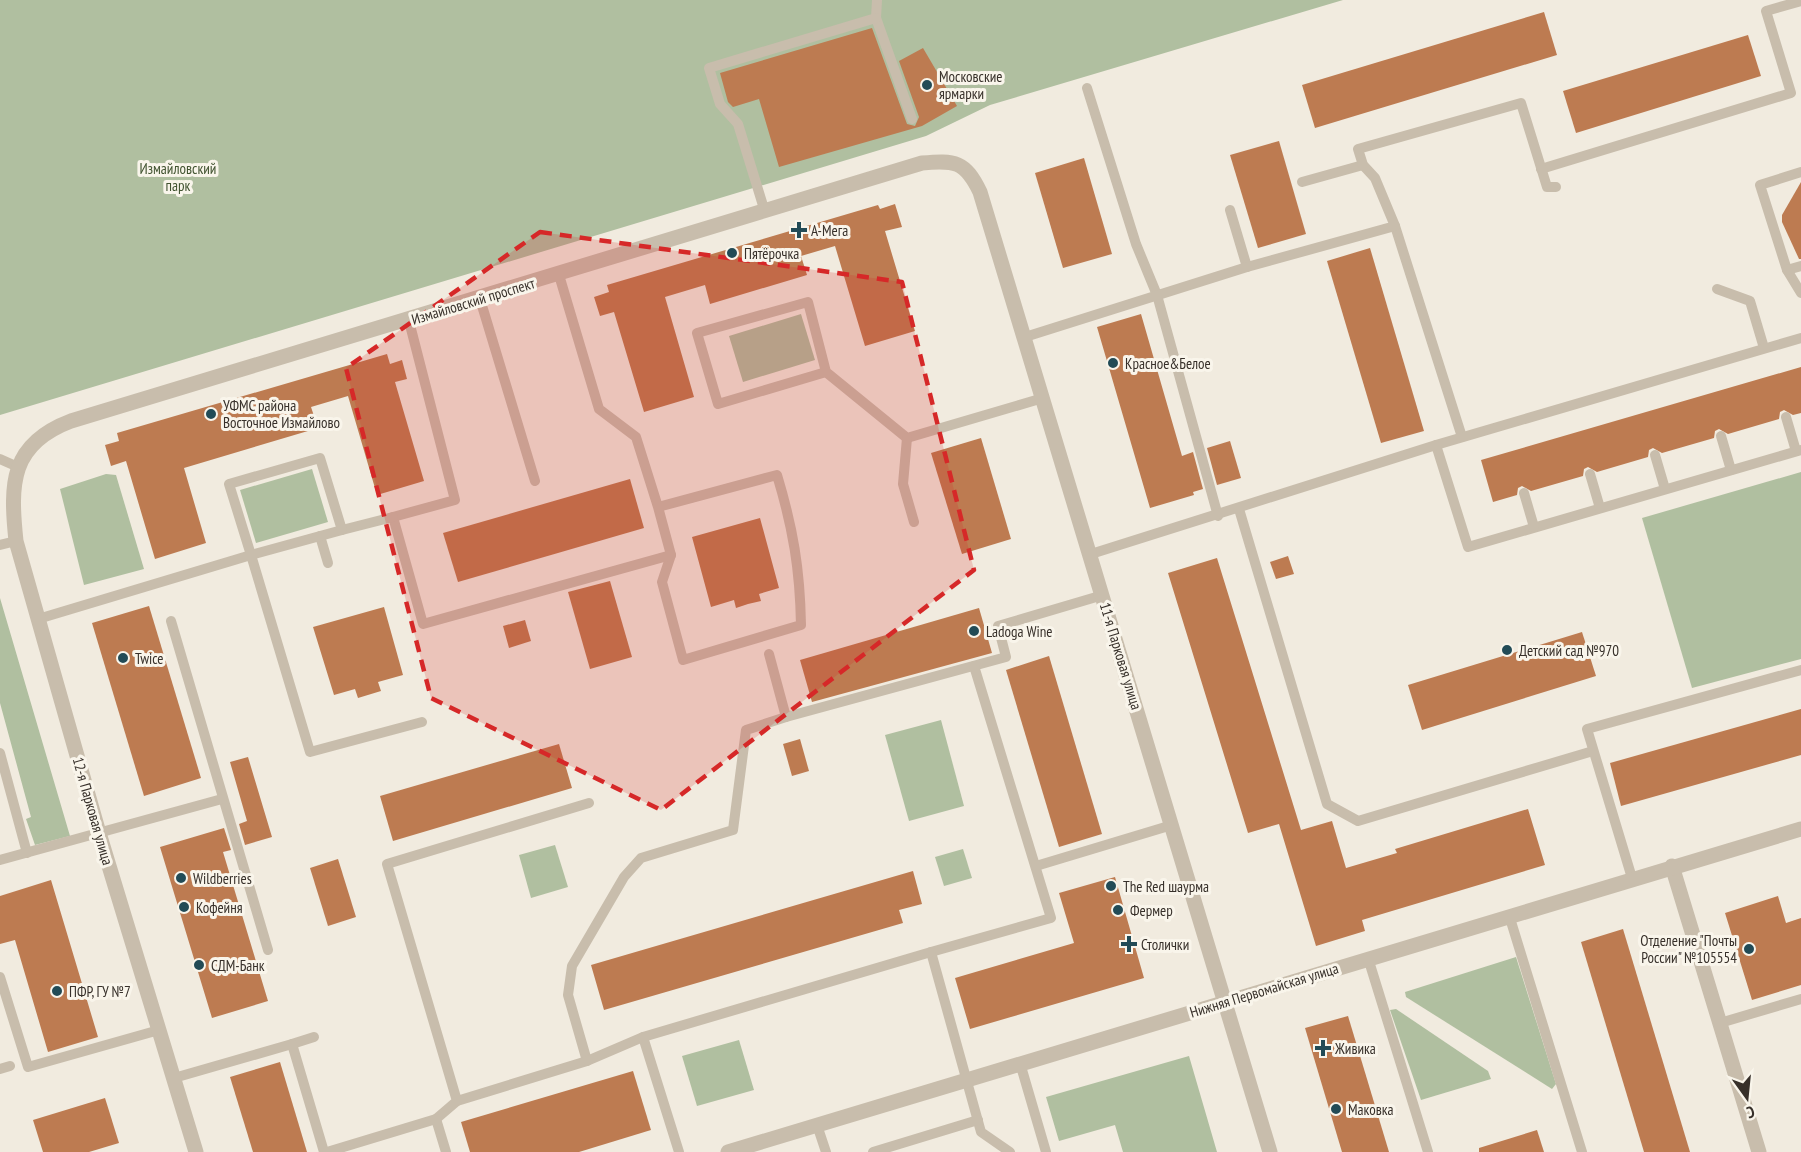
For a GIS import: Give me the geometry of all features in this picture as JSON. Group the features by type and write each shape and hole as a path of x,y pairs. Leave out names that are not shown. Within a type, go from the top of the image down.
{"street":[{"name":"Измайловский проспект","path":"18,466 34,442 48,429 922,163 945,161 962,165"},
{"name":"11-я Парковая улица","path":"962,165 972,176 980,192 1270,1152"},
{"name":"12-я Парковая улица","path":"18,466 12,498 16,541 99,833 196,1152"},
{"name":"Нижняя Первомайская улица","path":"728,1152 1509,915 1801,829"},
{"path":"1672,866 1758,1152"}],"lane":[{"path":"877,0 876,18 912,119"},
{"path":"1541,169 1791,93 1766,11 1801,1"},
{"path":"765,212 738,124 720,104 709,68 876,18"},
{"path":"1087,88 1136,244 1157,295 1218,516"},
{"path":"1462,437 1395,226 1375,178 1363,165 1358,149 1521,103 1547,187 1556,188"},
{"path":"1302,182 1363,165"},
{"path":"1801,172 1760,184 1788,270 1801,293"},
{"path":"1230,210 1247,267"},
{"path":"1025,337 1247,267 1395,226"},
{"path":"1788,270 1801,266"},
{"path":"559,275 599,409 636,437 671,555 662,582 683,660 801,625 800,572 790,520 777,475 658,507"},
{"path":"1717,289 1750,301 1764,348"},
{"path":"480,299 535,481"},
{"path":"826,372 718,404 697,333 808,302 826,372 907,438"},
{"path":"38,619 251,555 455,500 409,321"},
{"path":"1090,554 1218,516 1462,437 1801,338"},
{"path":"907,438 1044,398"},
{"path":"1436,445 1468,547 1798,450 1786,417"},
{"path":"1720,436 1731,470"},
{"path":"907,438 903,484 914,522"},
{"path":"1655,455 1665,489"},
{"path":"342,530 320,458 229,484 310,752 422,722"},
{"path":"0,459 18,466"},
{"path":"1590,474 1600,508"},
{"path":"1524,493 1534,527"},
{"path":"1239,509 1327,804 1358,821 1593,751"},
{"path":"393,517 423,624 671,555"},
{"path":"320,536 328,563"},
{"path":"0,545 16,541"},
{"path":"587,1061 568,995 572,966 624,877 641,858 733,830 746,730 1006,657 998,626 1103,595"},
{"path":"171,621 268,950"},
{"path":"770,654 786,717"},
{"path":"292,1044 326,1152 436,1119 457,1101 587,1061 643,1037 1051,918 974,666"},
{"path":"1632,878 1587,729 1801,670"},
{"path":"0,753 2,770 27,853"},
{"path":"0,860 222,799"},
{"path":"457,1101 387,864 589,803"},
{"path":"1036,866 1172,825"},
{"path":"1509,915 1582,1152"},
{"path":"931,952 981,1132 1010,1152"},
{"path":"1368,958 1428,1152"},
{"path":"0,977 28,1067 159,1030"},
{"path":"1719,1023 1801,999"},
{"path":"174,1078 314,1037"},
{"path":"643,1037 679,1152"},
{"path":"1020,1063 1046,1152"},
{"path":"436,1119 446,1152"},
{"path":"873,1152 978,1120"},
{"path":"817,1125 826,1152"}],"highlighted area":[{"path":"540,232 902,282 974,570 661,810 431,698 346,368"}],"green space":[{"name":"Измайловский парк","path":"0,0 1343,0 990,105 926,136 0,415"},
{"path":"801,314 815,360 743,382 729,336"},
{"path":"312,469 328,522 256,543 240,490"},
{"path":"1801,472 1801,659 1692,688 1642,518"},
{"path":"106,474 116,475 144,569 84,585 60,489"},
{"path":"0,598 70,836 35,845 26,819 31,817 0,703"},
{"path":"941,720 964,806 909,821 885,735"},
{"path":"555,845 568,887 531,898 519,855"},
{"path":"963,849 972,878 944,886 935,857"},
{"path":"1516,957 1556,1084 1552,1089 1406,997 1405,992"},
{"path":"1396,1009 1488,1071 1491,1079 1421,1100 1390,1010"},
{"path":"739,1040 754,1090 697,1106 682,1056"},
{"path":"1189,1056 1217,1152 1123,1152 1115,1125 1059,1141 1046,1097"}],"building":[{"path":"1544,12 1557,55 1315,128 1302,85"},
{"path":"872,28 907,124 915,126 919,117 899,61 923,48 957,106 922,126 779,167 759,99 733,107 728,102 720,73"},
{"path":"1748,35 1761,76 1576,133 1563,91"},
{"path":"1279,141 1306,234 1258,248 1230,155"},
{"path":"1084,158 1112,254 1063,268 1035,173"},
{"path":"1801,182 1801,259 1799,259 1782,222 1782,215"},
{"path":"895,204 902,227 885,231 915,331 865,346 835,246 801,256 807,275 710,304 705,285 665,297 694,397 644,412 614,312 600,316 594,297 609,292 607,285 878,205 880,209"},
{"path":"1370,248 1424,431 1381,443 1327,261"},
{"path":"1141,314 1182,456 1193,452 1203,489 1193,492 1194,495 1150,508 1097,327"},
{"path":"387,354 390,364 402,360 407,379 395,382 424,481 377,495 348,396 311,407 318,428 184,468 206,543 155,559 126,461 111,466 105,445 119,441 117,433"},
{"path":"1801,367 1801,413 1793,415 1784,410 1780,412 1779,419 1728,434 1719,429 1715,431 1714,438 1662,453 1653,448 1649,450 1648,457 1597,472 1588,467 1584,469 1583,476 1531,491 1522,486 1518,488 1517,495 1493,502 1481,460"},
{"path":"981,438 1011,539 962,554 931,453"},
{"path":"1230,441 1241,478 1217,485 1207,448"},
{"path":"630,479 644,528 458,582 443,533"},
{"path":"760,518 779,588 759,594 761,601 736,608 734,600 711,607 692,537"},
{"path":"1288,556 1294,574 1276,579 1270,562"},
{"path":"1217,558 1301,830 1332,821 1346,868 1397,853 1395,849 1528,809 1545,865 1362,920 1365,931 1316,946 1279,824 1248,833 1168,573"},
{"path":"610,581 632,657 590,669 568,592"},
{"path":"149,606 201,778 144,796 92,623"},
{"path":"384,607 403,675 378,682 381,691 358,698 355,689 334,695 313,627"},
{"path":"979,608 992,653 812,702 800,660"},
{"path":"525,620 531,641 509,648 503,626"},
{"path":"1582,632 1596,676 1422,730 1408,685"},
{"path":"1049,656 1102,834 1059,847 1006,670"},
{"path":"1801,709 1801,755 1621,806 1610,763"},
{"path":"800,739 809,771 792,776 783,744"},
{"path":"559,744 572,788 393,841 380,796"},
{"path":"248,757 272,837 245,845 239,824 247,821 230,762"},
{"path":"224,828 231,850 223,852 268,1001 212,1018 160,847"},
{"path":"338,859 356,917 328,926 310,868"},
{"path":"913,871 922,904 899,910 903,923 604,1010 591,965"},
{"path":"1115,877 1144,978 970,1029 955,978 1074,943 1059,893"},
{"name":"ПФР, ГУ №7","path":"51,880 98,1037 48,1052 15,940 0,944 0,896"},
{"path":"1778,896 1786,923 1801,918 1801,985 1752,1000 1725,913"},
{"path":"1623,929 1690,1152 1644,1152 1581,942"},
{"path":"1348,1016 1389,1152 1342,1152 1305,1028"},
{"path":"280,1062 307,1152 253,1152 230,1077"},
{"path":"633,1071 651,1130 579,1152 470,1152 461,1122"},
{"path":"105,1098 119,1143 89,1152 43,1152 33,1120"},
{"path":"1537,1130 1544,1152 1479,1152 1479,1148"}],"place":[{"name":"Московские ярмарки","path":"927,85"},
{"name":"А-Мега","path":"799,230"},
{"name":"Пятёрочка","path":"732,253"},
{"name":"Красное&Белое","path":"1113,363"},
{"name":"УФМС района Восточное Измайлово","path":"211,414"},
{"name":"Ladoga Wine","path":"974,631"},
{"name":"Детский сад №970","path":"1507,650"},
{"name":"Twice","path":"123,658"},
{"name":"Wildberries","path":"181,878"},
{"name":"The Red шаурма","path":"1111,886"},
{"name":"Кофейня","path":"184,907"},
{"name":"Фермер","path":"1118,910"},
{"name":"Столички","path":"1129,944"},
{"name":"Отделение \"Почты России\" №105554","path":"1749,949"},
{"name":"СДМ-Банк","path":"199,965"},
{"name":"ПФР, ГУ №7","path":"57,991"},
{"name":"Живика","path":"1323,1048"},
{"name":"Маковка","path":"1336,1109"}]}
